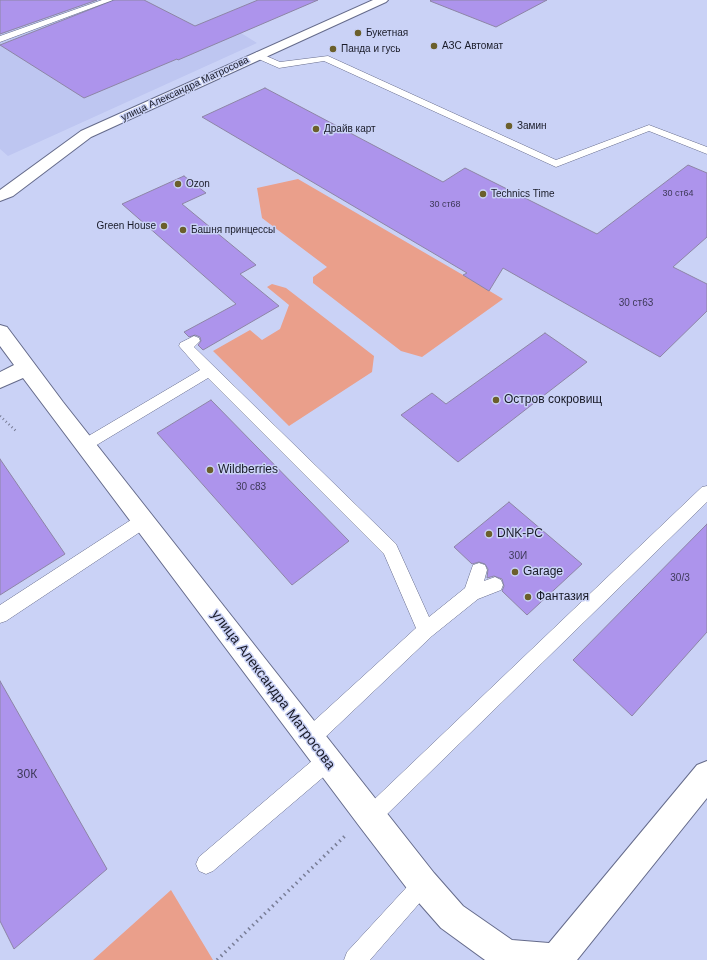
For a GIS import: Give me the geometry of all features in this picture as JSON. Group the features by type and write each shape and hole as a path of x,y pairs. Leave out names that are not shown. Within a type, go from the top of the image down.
{"street":[{"name":"улица Александра Матросова","path":"0,196 7,193 86,134 257,55 382,0"},
{"name":"улица Александра Матросова","path":"0,332 143,521 423,884 452,917 508,958 556,960 707,775"},
{"path":"0,381 26,368"}],"lane":[{"path":"0,38 109,0"},
{"path":"257,55 279,65 325,58 556,164 649,128 707,151"},
{"path":"194,341 185,346 390,549 426,630"},
{"path":"85,445 210,372"},
{"path":"370,817 707,492"},
{"path":"0,615 143,521"},
{"path":"472,593 479,570"},
{"path":"310,738 426,630 472,593 495,586"},
{"path":"206,864 327,761"},
{"path":"355,960 423,884"}],"path":[{"path":"0,416 16,431"},
{"path":"217,960 348,833"}],"shaded area":[{"path":"0,0 258,0 231,11 260,25 241,33 257,43 8,156 0,149"},
{"path":"298,179 503,299 422,357 401,351 313,283 313,277 327,267 262,218 257,188"},
{"path":"272,284 286,288 374,356 372,372 289,426 213,351 250,330 262,340 280,329 289,305 267,287"},
{"path":"171,890 213,960 93,960"}],"building":[{"path":"0,0 97,0 0,34"},
{"path":"114,0 144,0 195,26 258,0 318,0 178,60 177,59 84,98 0,45"},
{"path":"547,0 496,27 430,1"},
{"path":"265,88 443,182 465,168 597,234 688,165 707,173 707,237 673,267 707,284 707,311 660,357 503,268 489,291 463,275 467,273 202,117"},
{"name":"Башня принцессы","path":"184,176 206,193 182,204 256,265 240,274 279,306 203,350 198,345 201,341 200,337 195,335 189,337 184,332 236,304 122,204"},
{"name":"Остров сокровищ","path":"545,333 587,362 458,462 401,415 432,393 446,404"},
{"path":"211,400 349,541 292,585 157,433"},
{"path":"0,459 65,554 0,595"},
{"path":"509,502 582,564 527,615 502,591 504,586 502,579 494,576 487,578 488,569 485,564 479,562 472,564 454,547"},
{"path":"707,524 707,632 632,716 573,660"},
{"path":"0,681 107,869 14,949 0,921"}],"place":[{"name":"Букетная","path":"358,33"},
{"name":"АЗС Автомат","path":"434,46"},
{"name":"Панда и гусь","path":"333,49"},
{"name":"Замин","path":"509,126"},
{"name":"Драйв карт","path":"316,129"},
{"name":"Ozon","path":"178,184"},
{"name":"Technics Time","path":"483,194"},
{"name":"Green House","path":"164,226"},
{"name":"Башня принцессы","path":"183,230"},
{"name":"Остров сокровищ","path":"496,400"},
{"name":"Wildberries","path":"210,470"},
{"name":"DNK-PC","path":"489,534"},
{"name":"Garage","path":"515,572"},
{"name":"Фантазия","path":"528,597"}]}
